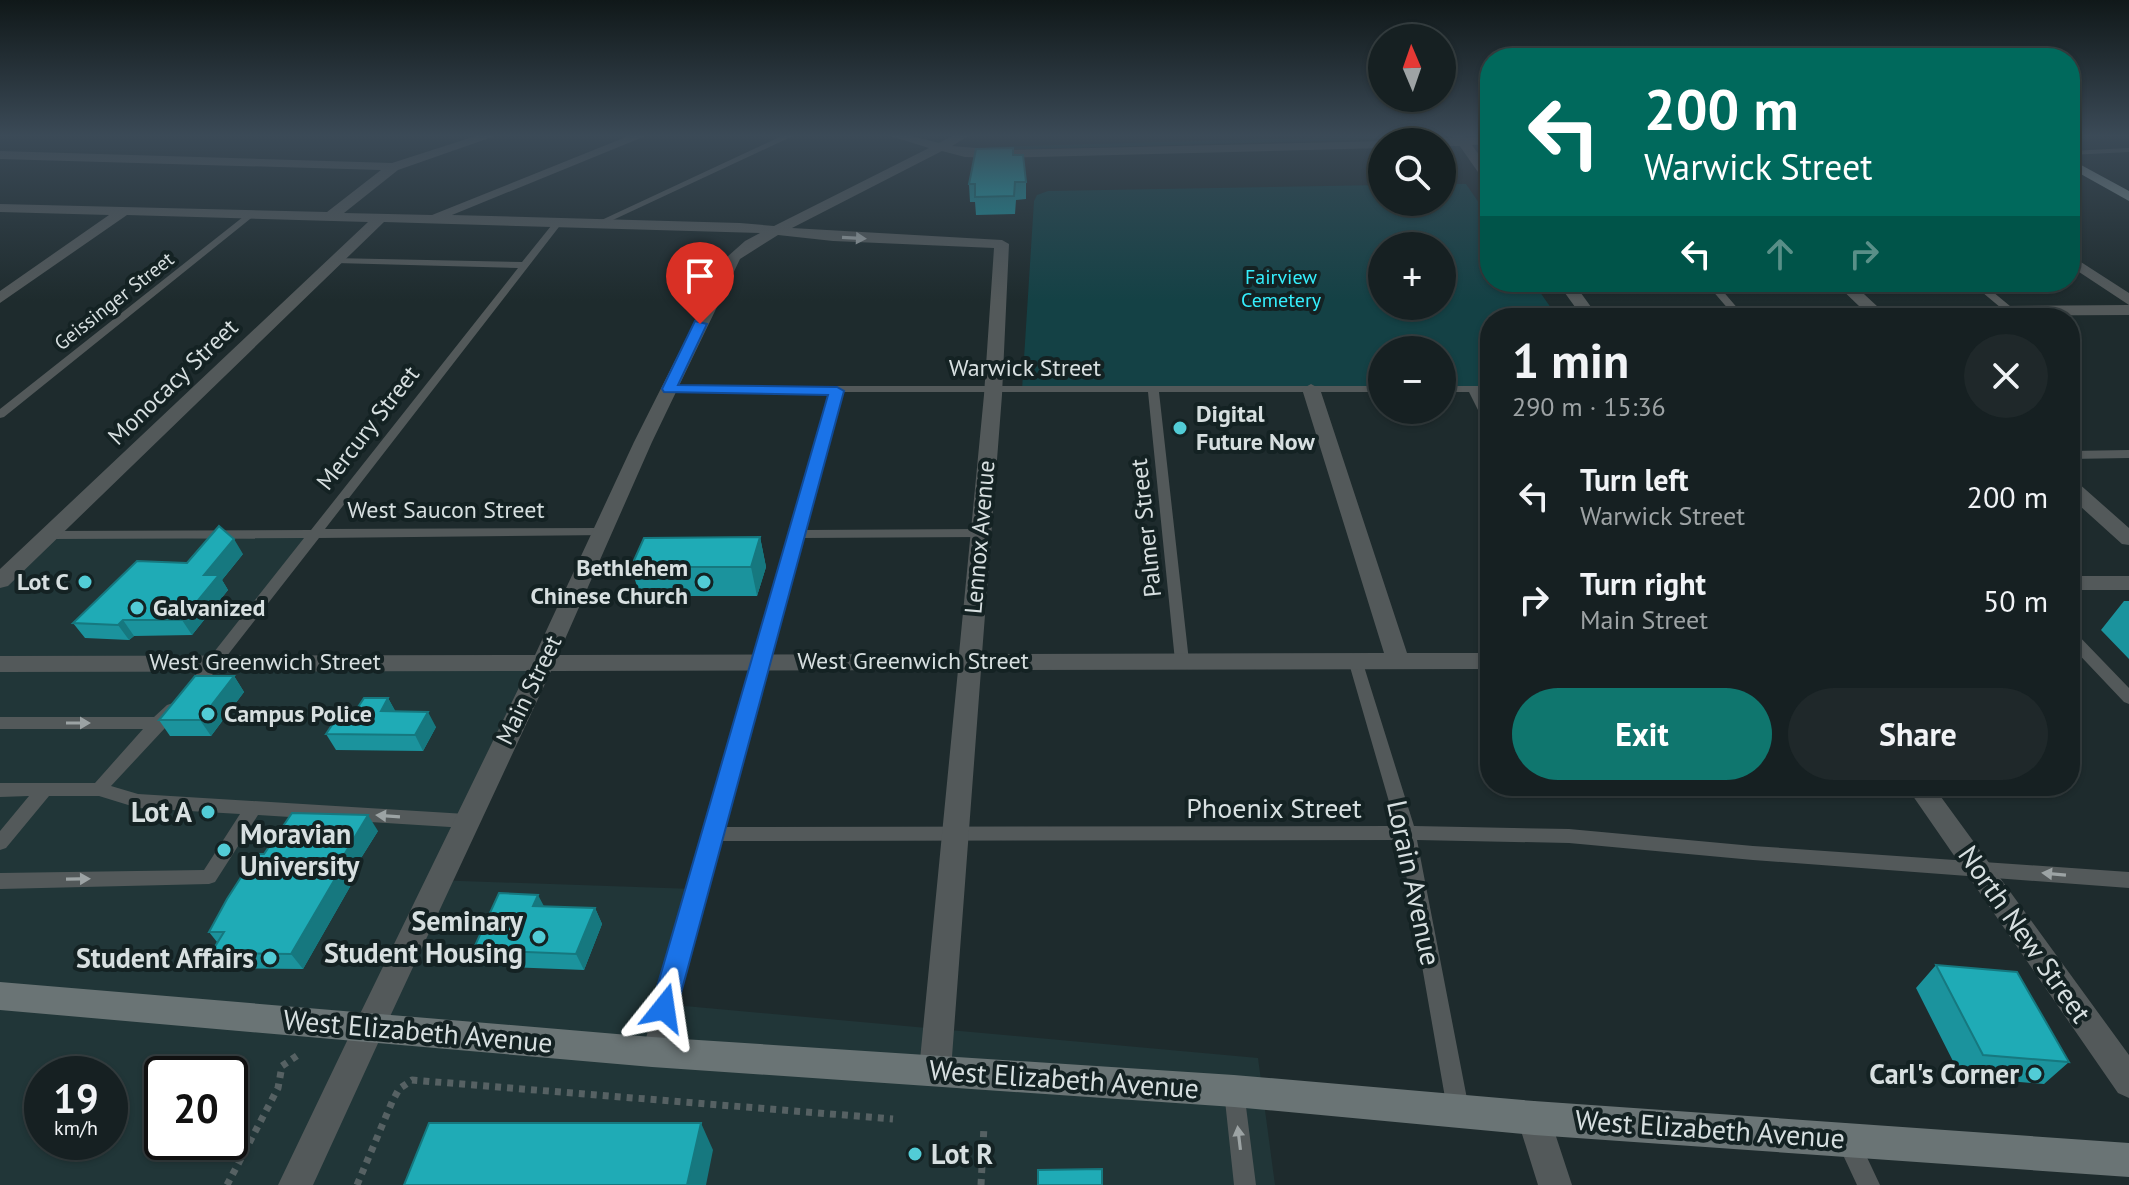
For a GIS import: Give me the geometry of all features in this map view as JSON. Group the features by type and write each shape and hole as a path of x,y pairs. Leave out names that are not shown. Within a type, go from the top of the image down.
{"main road":[{"name":"West Elizabeth Avenue","path":"0,996 652,1052 1234,1091 1534,1118 2129,1160"}],"street":[{"path":"330,217 364,190"},
{"path":"430,219 502,190"},
{"name":"Main Street","path":"295,1185 734,257 750,244 857,190"},
{"path":"0,208 740,227 776,232"},
{"path":"0,298 124,211"},
{"name":"Monocacy Street","path":"0,581 380,218"},
{"name":"Lennox Avenue","path":"776,232 1002,244 994,390 935,1070"},
{"path":"2080,266 2129,300"},
{"path":"1853,292 1870,308"},
{"path":"2080,310 2129,310"},
{"path":"1311,389 1398,660"},
{"path":"2080,495 2129,539"},
{"path":"2080,583 2129,583"},
{"name":"West Greenwich Street","path":"0,664 1480,661"},
{"name":"North New Street","path":"1926,796 2129,1082"},
{"path":"1534,1118 1555,1185"}],"lane":[{"path":"597,224 670,190"},
{"name":"Geissinger Street","path":"0,415 251,215"},
{"name":"Mercury Street","path":"99,789 193,689 558,223"},
{"path":"336,260 526,265"},
{"path":"1719,292 1733,308"},
{"path":"1987,292 2007,308"},
{"name":"Warwick Street","path":"669,389 1368,389"},
{"path":"1456,389 1480,389"},
{"path":"1473,389 1480,403"},
{"name":"Palmer Street","path":"1153,390 1182,661"},
{"path":"652,1052 837,391"},
{"path":"2080,455 2129,454"},
{"name":"West Saucon Street","path":"49,535 603,532"},
{"path":"795,534 981,533"},
{"path":"2080,647 2129,698"},
{"name":"Lorain Avenue","path":"1355,660 1407,833 1458,1109"},
{"path":"0,723 158,723"},
{"path":"0,843 45,789"},
{"path":"0,790 99,789 138,801 466,821"},
{"path":"0,881 209,877 253,808"},
{"name":"Phoenix Street","path":"712,834 1407,833 1569,836 1753,853 2129,880"},
{"path":"1234,1091 1245,1185"},
{"path":"1845,1138 1869,1185"}],"path":[{"path":"227,1185 278,1088 282,1066 298,1055"},
{"path":"357,1185 392,1102 399,1089 412,1080 893,1119"},
{"path":"981,1185 984,1126"}],"shaded area":[{"name":"Moravian University","path":"314,533 215,661 543,662 433,880 694,889 663,1004 1258,1058 1275,1185 0,1185 0,581 49,535"}],"green space":[{"name":"Fairview Cemetery","path":"1368,190 1368,216 1456,216 1456,190 1470,190 1480,204 1480,292 1540,292 1551,308 1480,308 1480,389 1456,389 1456,336 1368,336 1368,389 1022,390 1034,201 1037,195 1048,191"}],"building":[{"path":"975,190 1014,190 1014,196 975,197"},
{"path":"219,526 234,539 204,575 219,575 182,620 123,620 118,625 73,623 137,561 187,563"},
{"path":"760,537 751,567 631,567 644,538"},
{"path":"195,676 234,676 200,720 159,720"},
{"path":"364,698 388,698 381,711 428,712 415,735 326,734 342,710 356,710"},
{"path":"292,813 368,815 344,855 349,855 291,954 211,953 224,932 209,932 227,899 256,854 264,854"},
{"name":"Seminary Student Housing","path":"499,893 538,895 533,906 595,908 576,954 473,950"},
{"path":"1936,965 2017,972 2069,1062 1983,1055"},
{"path":"429,1123 701,1123 687,1185 404,1185"},
{"path":"1102,1169 1102,1185 1038,1185 1038,1170"}],"place":[{"name":"Digital Future Now","path":"1180,428"},
{"name":"Lot C","path":"85,582"},
{"name":"Bethlehem Chinese Church","path":"704,582"},
{"name":"Galvanized","path":"137,608"},
{"name":"Campus Police","path":"208,714"},
{"name":"Lot A","path":"208,812"},
{"name":"Moravian University","path":"224,850"},
{"name":"Seminary Student Housing","path":"539,937"},
{"name":"Student Affairs","path":"270,958"},
{"name":"Carl's Corner","path":"2035,1074"},
{"name":"Lot R","path":"915,1154"}],"route":[{"path":"664,1008 837,391 669,389 700,324"}]}
